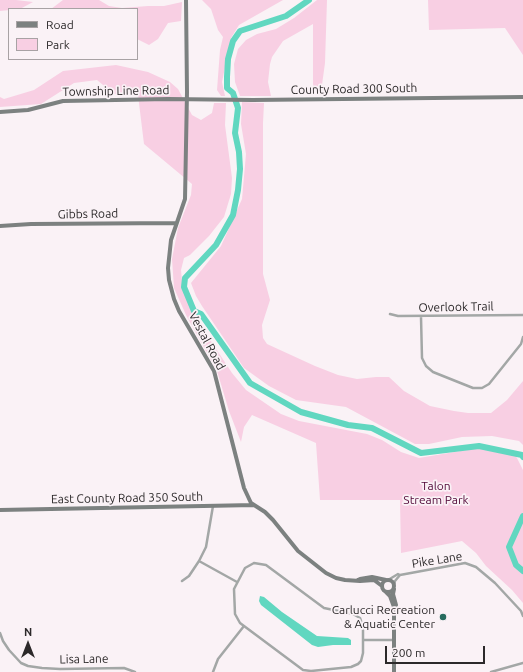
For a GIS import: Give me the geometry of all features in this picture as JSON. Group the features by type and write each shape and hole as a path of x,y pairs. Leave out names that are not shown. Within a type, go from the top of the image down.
{"street":[{"name":"Vestal Road","path":"186,0 185,199 176,223 168,255 168,272 171,291 179,311 214,371 244,488 249,500 265,512 298,551 336,578 358,580 372,577 387,580"},
{"name":"County Road 300 South","path":"186,99 253,100 523,97"},
{"name":"Township Line Road","path":"0,112 28,110 63,101 186,99"},
{"name":"Gibbs Road","path":"0,226 31,224 176,223"},
{"name":"Overlook Trail","path":"390,314 398,316 421,317 523,315"},
{"path":"421,317 422,358 426,366 433,372 473,388 482,388 488,384 521,344 523,337"},
{"name":"East County Road 350 South","path":"0,510 254,505"},
{"path":"182,581 189,576 199,561 207,544 213,506"},
{"path":"199,561 237,582"},
{"path":"257,562 266,565 319,605 327,609 358,616 363,624 363,657 355,666 306,671 299,668 244,626 239,622 235,614 233,592 245,568 250,564 257,562"},
{"name":"Pike Lane","path":"387,580 393,576 465,563 476,567 503,591 521,611 523,616"},
{"name":"Pike Lane","path":"394,587 395,581 400,575"},
{"name":"Vestal Road","path":"358,580 360,582 374,580 382,586"},
{"path":"394,607 390,596 382,586 387,580 392,580 394,587 393,594 396,605 394,607 394,672"},
{"path":"386,591 390,592 394,587"},
{"path":"213,672 218,659 244,626"},
{"name":"Lisa Lane","path":"0,633 9,650 21,663 28,666 60,669 124,668 135,672"},
{"path":"364,640 394,640"},
{"path":"491,672 523,663"}],"green space":[{"path":"0,0 33,2 22,8 8,8 8,10 0,11"},
{"path":"63,0 99,0 109,6 122,8 52,8"},
{"path":"202,0 283,0 239,25 231,38 222,82 225,96 221,96 217,90 220,50 223,37 218,30 211,9"},
{"path":"317,0 327,0 325,63 321,92 315,92 313,84 313,24 283,41 272,57 268,82 271,96 240,96 235,82 234,64 238,49 246,40 257,34 276,29 294,18"},
{"path":"428,0 523,0 523,55 505,28 429,30"},
{"path":"182,2 181,21 168,23 158,39 149,45 138,40 138,8 122,8 164,6"},
{"name":"Talon Stream Park","path":"116,65 148,72 170,82 178,89 192,115 201,120 212,113 214,103 226,103 225,125 232,178 231,194 224,217 209,236 190,255 184,258 181,270 183,291 199,323 232,373 246,390 281,414 299,421 367,434 382,440 401,452 419,458 478,448 516,456 523,470 523,603 512,590 486,566 476,553 462,541 401,553 400,500 320,500 316,443 252,415 244,427 241,442 229,411 217,371 186,315 174,288 172,259 178,228 191,195 192,184 144,144 138,95 114,94 97,80 74,83 41,104 0,107 0,97 4,99 34,90 63,71"},
{"path":"242,102 264,103 263,274 270,300 262,325 263,338 267,344 338,375 357,379 389,377 404,391 430,406 454,411 468,413 491,413 507,400 523,381 523,445 519,441 492,436 462,437 429,444 415,444 346,407 296,400 269,386 244,368 202,306 191,283 221,246 242,199 246,154 241,124"}],"shaded area":[{"path":"260,596 264,597 282,612 317,636 348,638 351,640 351,645 318,647 312,645 261,605 259,601"}],"waterway":[{"path":"309,0 286,16 240,31 233,41 228,59 227,88 233,93 238,108 235,133 239,152 240,169 238,190 233,215 216,245 185,278 184,287 194,311 201,314 250,383 301,412 348,425 372,428 421,453 479,446 522,455 523,457"},
{"path":"523,516 509,547 516,565 523,571"}],"place":[{"name":"Carlucci Recreation & Aquatic Center","path":"443,617"}]}
